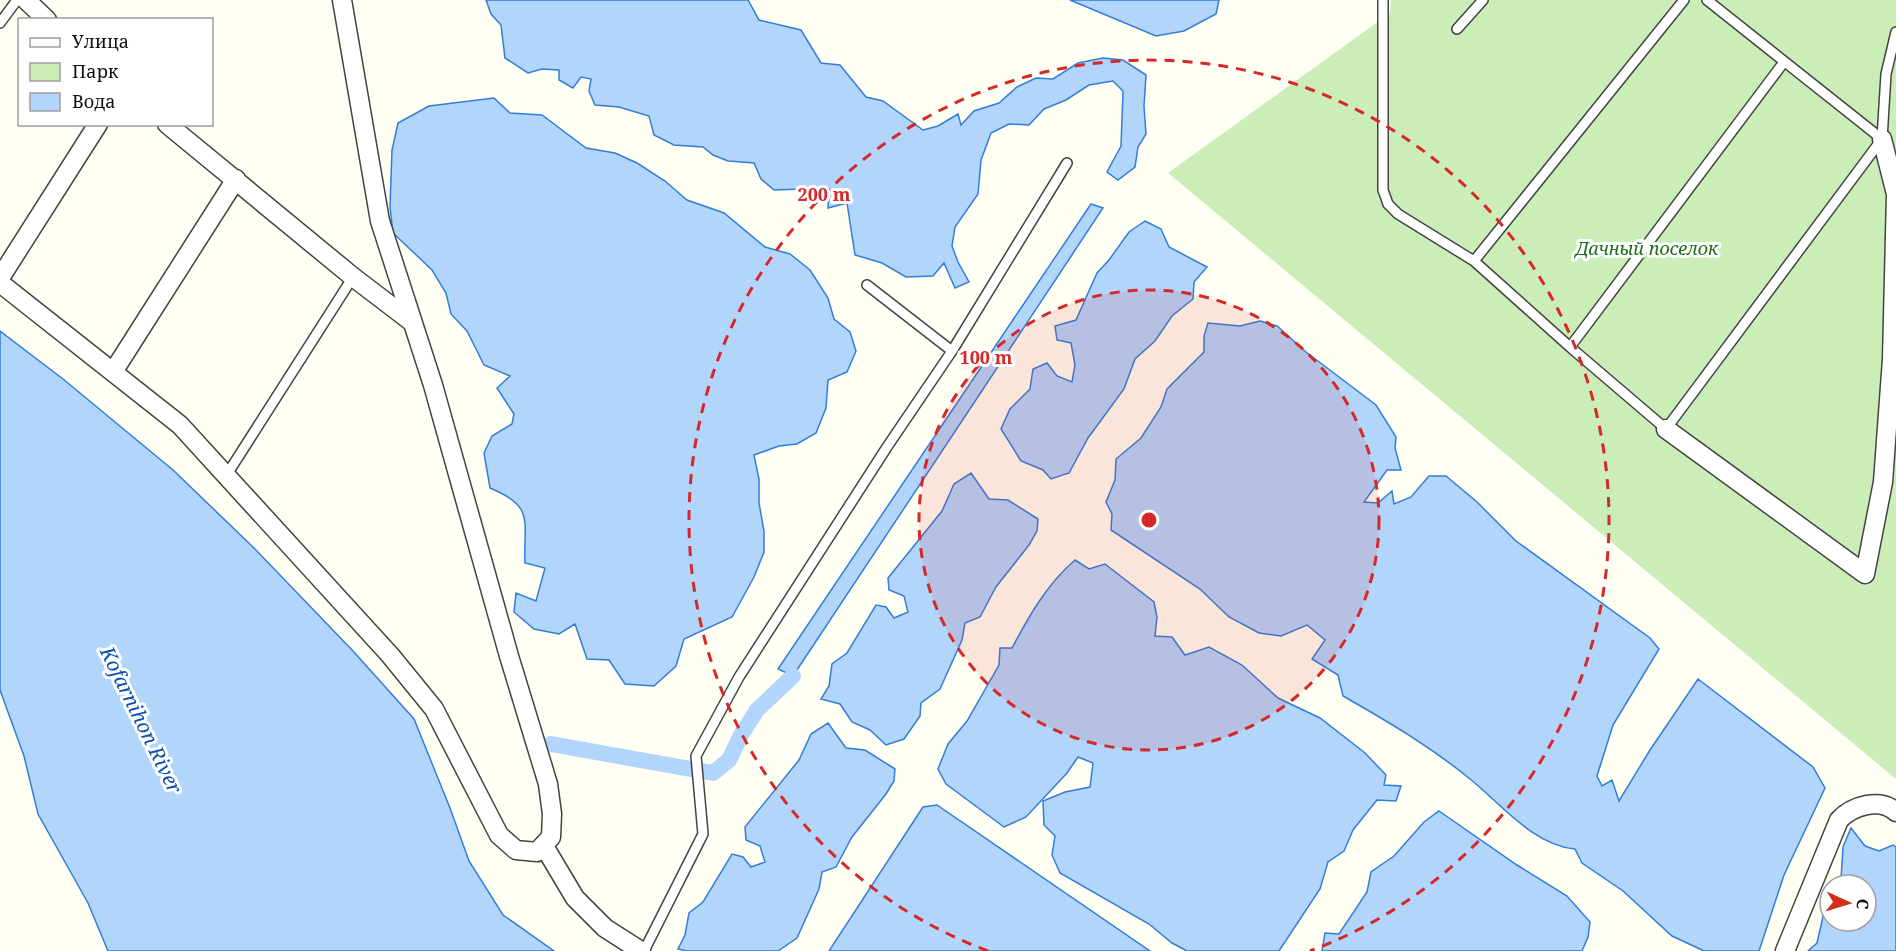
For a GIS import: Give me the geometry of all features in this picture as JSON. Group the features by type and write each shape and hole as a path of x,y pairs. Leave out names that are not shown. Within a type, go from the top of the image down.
{"street":[{"path":"26,0 45,18"},
{"path":"0,283 180,425 390,655 434,709 499,835 516,850 537,852 551,837 552,814 548,784 508,656 433,385 380,221 342,0"},
{"path":"0,278 97,126"},
{"path":"170,126 353,277 412,322"},
{"path":"1666,429 1865,574 1883,482 1892,359 1896,194 1882,139"},
{"path":"113,372 236,179"},
{"path":"1785,951 1839,820 1848,811 1873,804 1892,808 1896,812"},
{"path":"544,846 575,898 605,928 642,951"}],"lane":[{"path":"0,23 17,0"},
{"path":"1383,0 1383,190 1388,204 1398,214 1474,261 1666,429 1882,139 1886,74 1896,32"},
{"path":"1457,29 1483,0"},
{"path":"1474,261 1684,0"},
{"path":"1707,0 1882,139"},
{"path":"1570,347 1784,62"},
{"path":"642,951 703,834 696,756 739,677 887,447 952,351 1067,163"},
{"path":"226,476 353,277"},
{"path":"867,285 952,351"}],"green space":[{"name":"Дачный поселок","path":"1391,0 1896,0 1896,779 1168,173 1390,13"}],"water":[{"path":"486,0 748,0 759,20 801,30 821,63 840,65 866,97 883,101 923,130 938,126 958,114 961,125 974,111 999,103 1017,87 1036,78 1053,79 1078,63 1103,58 1123,60 1146,75 1144,106 1146,134 1138,147 1135,167 1118,180 1107,172 1121,146 1123,91 1113,81 1089,85 1066,100 1044,109 1029,125 1009,124 991,133 981,160 978,194 955,227 952,246 969,282 955,288 944,263 933,276 906,277 882,263 855,255 847,203 828,208 829,191 774,190 761,179 754,163 728,161 713,155 703,147 674,145 654,135 649,116 619,107 595,105 589,91 591,79 581,77 573,88 559,80 559,70 542,69 528,73 505,58 501,25 491,14"},
{"path":"1070,0 1219,0 1216,14 1184,31 1156,36"},
{"path":"494,98 510,113 542,115 586,148 615,153 637,163 665,181 687,200 724,213 765,247 790,254 810,270 828,298 834,319 850,332 856,351 847,372 828,380 826,408 816,433 797,444 779,446 754,455 759,479 764,552 754,577 732,617 684,639 676,666 654,686 625,684 609,660 587,659 575,624 559,634 534,629 514,612 516,593 536,601 545,568 525,563 525,526 521,509 505,495 490,488 484,453 492,436 512,424 514,414 497,388 510,376 484,365 467,331 451,314 446,293 432,270 393,233 390,207 392,150 398,123 429,106"},
{"path":"1091,204 1103,208 793,676 778,669"},
{"path":"1145,221 1161,229 1169,247 1207,267 1194,282 1193,299 1172,316 1155,341 1135,359 1124,389 1088,438 1069,473 1051,479 1043,470 1021,461 1001,429 1010,409 1030,389 1033,369 1047,363 1057,376 1072,382 1075,365 1071,343 1057,340 1055,326 1076,320 1097,273 1129,232"},
{"path":"1260,321 1277,326 1306,352 1376,405 1396,437 1395,448 1401,470 1387,470 1364,502 1378,503 1392,491 1394,504 1411,497 1429,476 1446,476 1477,502 1516,541 1650,638 1659,649 1613,725 1597,776 1602,786 1612,780 1619,801 1698,679 1813,767 1825,788 1784,875 1759,951 1704,951 1672,936 1623,891 1582,863 1575,849 1560,846 1531,832 1440,756 1343,696 1338,675 1312,659 1325,640 1307,625 1281,636 1259,633 1229,617 1200,589 1111,530 1112,514 1106,502 1115,480 1116,459 1141,438 1161,407 1167,389 1204,352 1204,336 1208,323 1240,326"},
{"name":"Kofarnihon River","path":"0,331 63,379 173,470 254,548 353,651 414,719 469,861 503,915 554,951 108,951 88,903 38,814 24,756 0,690"},
{"path":"971,473 989,499 1008,500 1038,519 1037,531 1029,545 996,587 980,617 965,623 962,640 940,689 921,703 920,716 904,739 886,745 870,730 852,722 840,704 821,699 829,686 832,664 847,653 876,605 886,607 894,618 908,612 904,596 889,590 888,578 942,511 954,484"},
{"path":"1075,560 1089,569 1105,564 1154,602 1157,617 1155,636 1172,637 1185,655 1209,647 1242,665 1278,698 1320,718 1365,753 1386,775 1384,785 1401,786 1396,801 1377,800 1353,830 1344,851 1328,862 1320,889 1279,951 1187,951 1172,943 1149,924 1060,873 1052,855 1055,836 1044,825 1043,801 1065,792 1090,787 1093,763 1078,757 1067,773 1026,817 1004,827 946,784 938,769 948,744 967,721 999,665 1000,648 1012,648 1047,590"},
{"path":"828,723 846,748 865,750 895,769 894,781 852,837 836,867 822,872 819,889 797,938 778,951 687,951 678,949 685,935 689,913 703,902 732,854 743,857 751,867 765,862 760,846 746,840 745,827 799,760 811,734"},
{"path":"937,805 1150,951 829,951 923,807"},
{"path":"1439,811 1517,865 1567,896 1590,922 1588,937 1582,951 1322,951 1325,933 1339,934 1367,892 1371,872 1394,856 1424,822"},
{"path":"1851,828 1865,846 1879,851 1893,845 1896,847 1896,951 1808,951 1817,943 1819,933 1878,933 1878,873 1841,873 1843,847"}],"waterway":[{"path":"551,744 713,773 729,760 757,710 793,676"}]}
